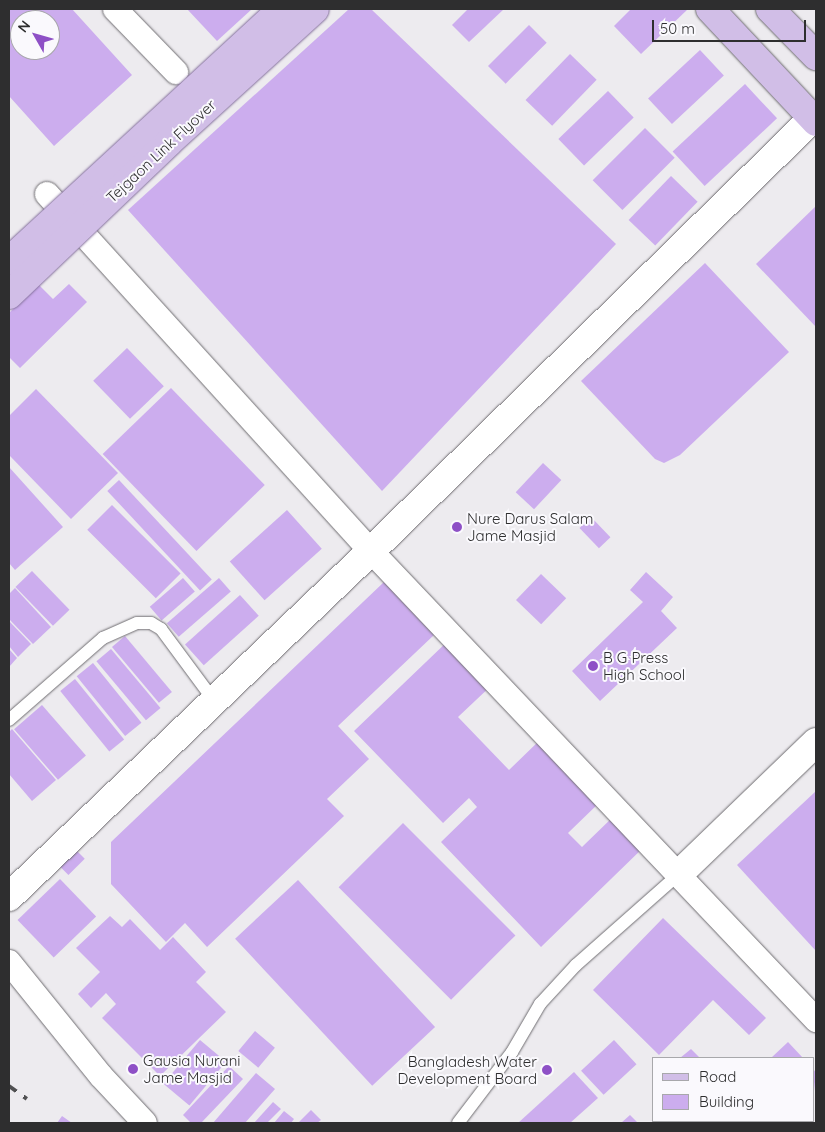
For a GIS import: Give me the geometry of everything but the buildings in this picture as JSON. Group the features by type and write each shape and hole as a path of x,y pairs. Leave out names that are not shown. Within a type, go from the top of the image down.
{"main road":[{"name":"Tejgaon Link Flyover","path":"9,261 282,9"},
{"name":"Tejgaon Link Flyover","path":"9,295 315,9"},
{"path":"710,9 814,120"},
{"path":"770,9 816,56"}],"street":[{"path":"115,9 176,72"},
{"path":"9,897 215,702 814,120"},
{"path":"47,194 370,551 680,874 816,1020"},
{"path":"680,874 816,742"},
{"path":"9,962 101,1076 145,1123"}],"lane":[{"path":"9,720 103,638 137,623 151,623 161,629 215,702"},
{"path":"458,1123 512,1052 540,1004 576,964 680,874"}],"railway":[{"path":"9,1086 27,1099"}],"place":[{"name":"Nure Darus Salam Jame Masjid","path":"457,527"},
{"name":"B G Press High School","path":"593,666"},
{"name":"Gausia Nurani Jame Masjid","path":"133,1069"},
{"name":"Bangladesh Water Development Board","path":"547,1070"}]}
